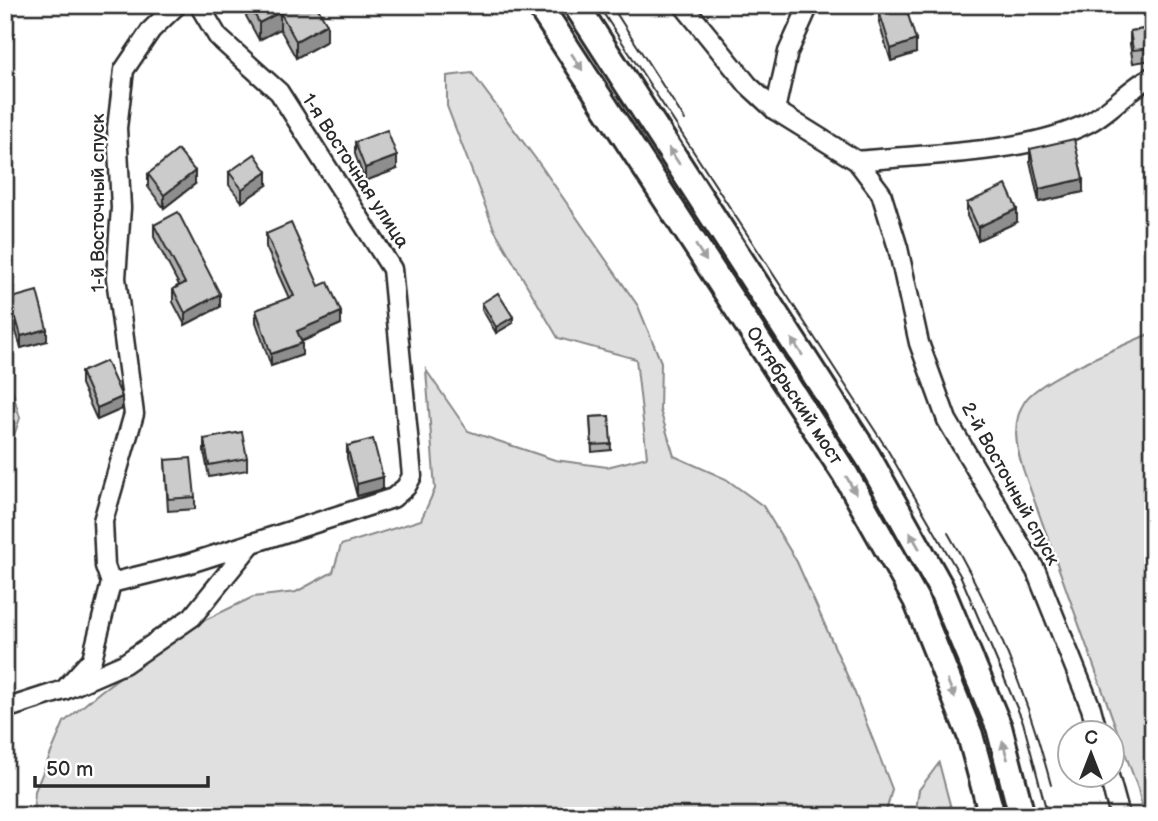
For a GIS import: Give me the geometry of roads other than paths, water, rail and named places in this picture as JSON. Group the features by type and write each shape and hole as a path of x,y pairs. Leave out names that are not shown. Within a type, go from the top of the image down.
{"main road":[{"name":"Октябрьский мост","path":"540,5 845,474 916,600 970,735 992,816"},
{"name":"Октябрьский мост","path":"576,5 868,457 940,586 999,727 1022,816"}],"street":[{"name":"1-й Восточный спуск","path":"111,583 105,566 103,522 134,414 116,278 121,208 117,128 124,70 151,30 177,5"},
{"name":"1-я Восточная улица","path":"199,5 218,37 279,92 392,269 412,476 406,487 393,498 252,543"},
{"name":"2-й Восточный спуск","path":"683,5 748,85 775,110 858,161 881,193 898,247 919,343 947,420 1036,571 1094,720"},
{"path":"775,110 788,52 809,5"},
{"path":"858,161 1010,145 1063,133 1091,122 1115,101 1153,76"},
{"path":"64,690 92,659 111,583 252,543"},
{"path":"5,709 64,690 124,664 191,617 252,543"},
{"path":"1113,790 1120,816"}],"tram line":[{"path":"598,5 887,449 961,577 1023,722 1048,816"},
{"path":"611,5 685,120"},
{"path":"948,533 995,624 1032,720 1051,785"}]}
